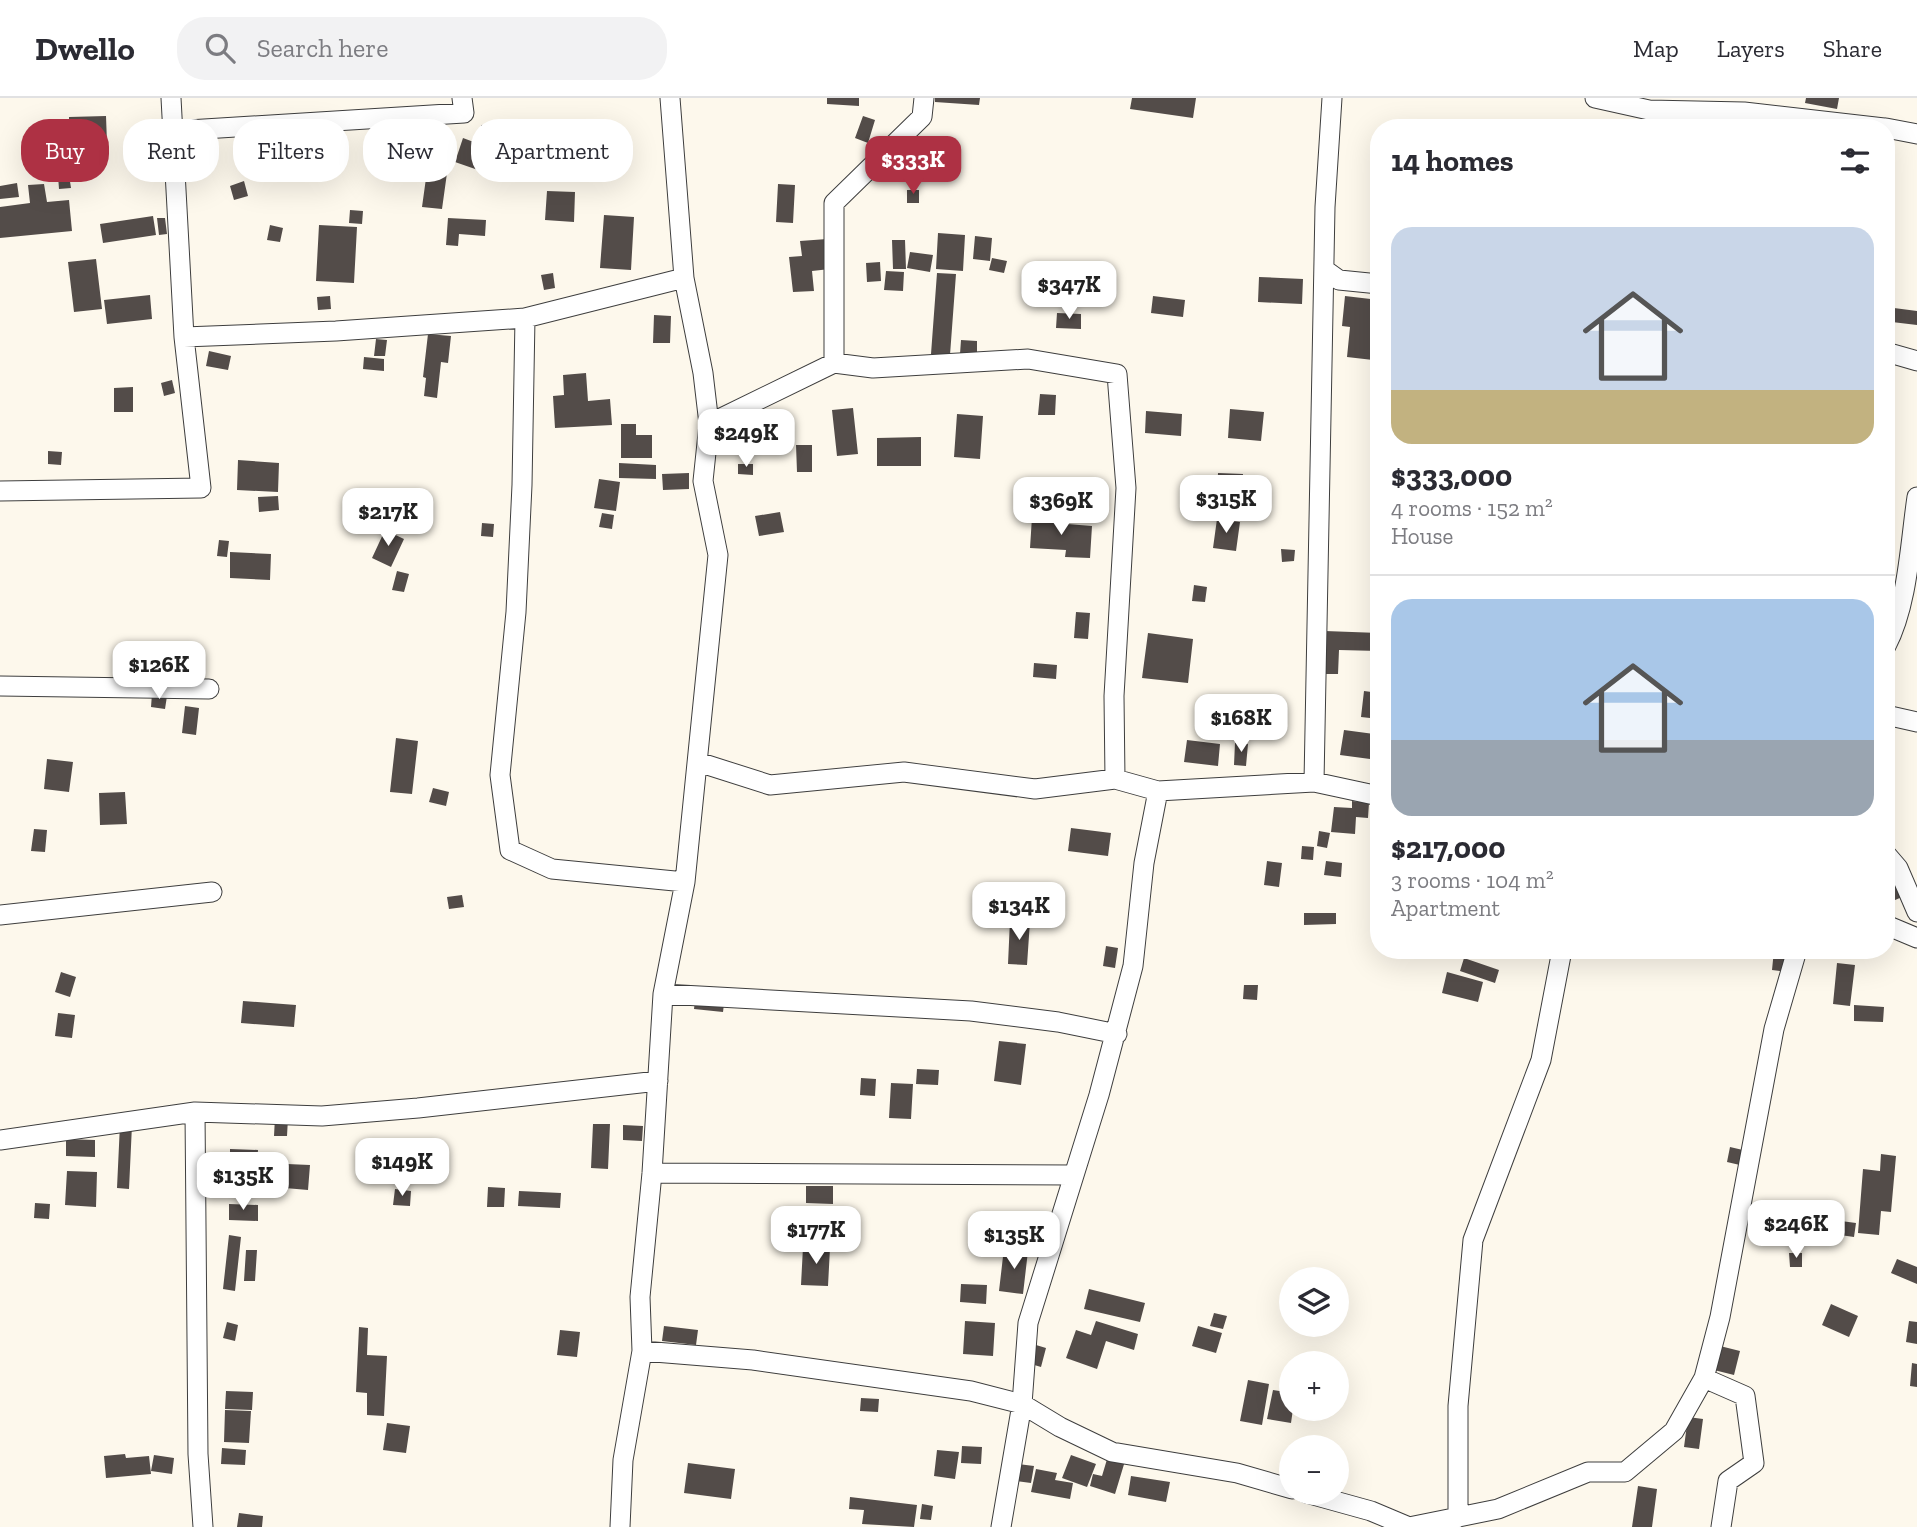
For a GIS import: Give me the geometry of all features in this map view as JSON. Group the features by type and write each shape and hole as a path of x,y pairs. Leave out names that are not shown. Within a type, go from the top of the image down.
{"street":[{"path":"171,98 172,119"},
{"path":"219,128 464,113 462,98"},
{"path":"620,1527 624,1460 642,1351 640,1297 652,1173 663,995 685,882 718,555 703,481 709,424 703,373 684,278 670,98"},
{"path":"834,363 834,203 922,117 924,98"},
{"path":"1314,782 1325,207 1332,98"},
{"path":"1595,98 1649,110 1744,112 1812,119"},
{"path":"1895,130 1917,134"},
{"path":"0,491 201,488 184,337 175,182"},
{"path":"1325,270 1339,280 1370,283"},
{"path":"184,337 336,331 525,318 684,278"},
{"path":"525,318 522,485 516,612 500,775 510,850 552,869 685,882"},
{"path":"1895,354 1917,360"},
{"path":"709,424 834,363 873,368 1028,359 1117,374 1126,488 1114,696 1115,779"},
{"path":"1895,627 1917,497"},
{"path":"0,686 209,689"},
{"path":"1895,717 1917,722"},
{"path":"698,762 770,785 904,772 1035,789 1115,779 1158,791 1314,782 1370,794"},
{"path":"1001,1527 1022,1404 1028,1323 1117,1034 1133,966 1144,863 1158,791"},
{"path":"1895,864 1917,912"},
{"path":"1,921 212,892"},
{"path":"1895,929 1917,938"},
{"path":"1454,1521 1458,1406 1473,1240 1541,1060 1560,959"},
{"path":"1349,1505 1409,1527 1454,1521 1498,1509 1588,1472 1625,1472 1674,1431 1704,1378 1720,1317 1774,1029 1794,959"},
{"path":"663,995 971,1011 1058,1022 1117,1034"},
{"path":"0,1140 195,1112 322,1116 658,1081"},
{"path":"195,1112 198,1454 203,1527"},
{"path":"652,1173 1073,1175"},
{"path":"642,1351 754,1360 971,1391 1022,1404 1060,1427 1112,1452 1237,1473 1279,1485"},
{"path":"1704,1378 1745,1396 1754,1463 1728,1481 1721,1527"}],"building":[{"path":"827,98 859,98 859,106 827,104"},
{"path":"935,98 980,98 979,105 935,102"},
{"path":"1132,98 1196,98 1193,118 1130,109"},
{"path":"1806,98 1839,98 1837,109 1805,103"},
{"path":"106,116 106,119 69,119"},
{"path":"863,116 875,120 868,143 855,138"},
{"path":"463,138 471,141 471,168 457,163"},
{"path":"58,182 70,182 71,188 59,189"},
{"path":"244,182 248,196 234,200 230,186"},
{"path":"425,182 446,182 442,209 422,207"},
{"path":"17,183 19,197 0,199 0,186"},
{"path":"44,184 47,202 69,200 72,231 0,238 0,207 30,203 28,185"},
{"path":"778,184 795,185 793,223 776,222"},
{"path":"907,190 919,190 919,203 907,203"},
{"path":"547,191 575,192 574,222 545,220"},
{"path":"350,210 363,211 362,224 349,223"},
{"path":"604,215 634,217 631,270 600,268"},
{"path":"153,216 156,235 103,243 100,224"},
{"path":"157,218 165,218 167,234 159,235"},
{"path":"448,218 486,220 485,236 459,234 458,246 446,245"},
{"path":"270,225 283,228 280,242 267,240"},
{"path":"319,225 357,227 354,283 316,281"},
{"path":"938,233 965,235 963,271 936,269"},
{"path":"975,236 992,238 990,261 973,259"},
{"path":"827,239 830,269 812,271 814,291 793,292 789,257 802,256 800,241"},
{"path":"892,240 905,240 906,269 893,269"},
{"path":"910,252 933,255 930,272 907,268"},
{"path":"992,258 1007,261 1004,273 989,270"},
{"path":"96,259 102,309 74,312 68,262"},
{"path":"880,262 881,281 867,282 866,263"},
{"path":"886,271 904,272 903,291 884,290"},
{"path":"553,273 555,288 544,290 541,275"},
{"path":"937,273 956,274 950,355 931,354"},
{"path":"1259,277 1303,279 1302,304 1258,302"},
{"path":"150,295 152,319 107,324 104,300"},
{"path":"330,296 331,309 318,310 317,297"},
{"path":"1153,296 1185,300 1183,317 1151,313"},
{"path":"1345,296 1370,299 1370,360 1347,357 1350,327 1342,326"},
{"path":"1895,308 1917,311 1917,325 1895,322"},
{"path":"1057,313 1081,314 1081,329 1056,328"},
{"path":"654,315 671,316 670,343 653,343"},
{"path":"428,334 451,336 448,363 441,362 437,398 424,396 426,378 423,377"},
{"path":"376,339 387,340 385,356 374,356"},
{"path":"961,340 977,341 977,355 960,354"},
{"path":"209,351 231,356 228,370 206,366"},
{"path":"364,357 384,359 384,371 363,369"},
{"path":"586,373 588,401 610,399 612,425 555,428 553,396 564,395 563,375"},
{"path":"172,380 175,393 164,396 161,383"},
{"path":"133,387 133,412 114,412 114,388"},
{"path":"1040,394 1056,395 1055,415 1038,415"},
{"path":"853,408 858,454 837,456 832,410"},
{"path":"1230,409 1264,412 1261,441 1228,438"},
{"path":"1146,411 1182,414 1181,436 1145,433"},
{"path":"957,414 983,416 980,459 954,457"},
{"path":"621,424 636,424 636,435 652,435 652,458 621,458"},
{"path":"921,437 921,466 877,466 877,438"},
{"path":"796,445 812,445 812,472 797,472"},
{"path":"48,451 62,452 61,465 48,464"},
{"path":"238,460 279,463 278,492 237,490"},
{"path":"619,463 656,465 656,479 619,478"},
{"path":"738,464 753,464 753,475 738,474"},
{"path":"689,473 689,489 663,490 662,474"},
{"path":"1218,473 1243,474 1242,493 1217,492"},
{"path":"599,479 620,482 616,511 594,508"},
{"path":"278,496 279,510 259,512 258,497"},
{"path":"780,512 784,532 759,536 755,516"},
{"path":"602,513 614,515 612,529 599,527"},
{"path":"1032,517 1068,519 1067,524 1092,526 1090,558 1065,557 1066,550 1030,548"},
{"path":"1217,519 1240,522 1236,551 1213,548"},
{"path":"482,523 494,524 493,537 481,536"},
{"path":"385,530 404,539 391,567 372,558"},
{"path":"219,540 229,541 227,557 217,556"},
{"path":"1281,549 1295,550 1294,561 1282,562"},
{"path":"230,552 271,554 270,580 230,578"},
{"path":"397,571 409,574 404,592 392,590"},
{"path":"1194,585 1207,587 1205,602 1192,601"},
{"path":"1076,612 1090,613 1088,639 1074,638"},
{"path":"1325,631 1370,633 1370,651 1339,650 1338,674 1323,674"},
{"path":"1148,633 1193,639 1188,683 1142,678"},
{"path":"1034,663 1057,665 1056,679 1033,677"},
{"path":"1364,691 1370,692 1370,718 1361,717"},
{"path":"152,694 167,696 165,709 151,707"},
{"path":"185,706 199,708 196,735 182,733"},
{"path":"1344,730 1370,733 1370,759 1340,755"},
{"path":"396,738 418,741 412,794 390,792"},
{"path":"1187,740 1220,744 1218,766 1184,762"},
{"path":"1235,743 1248,744 1246,766 1234,765"},
{"path":"47,759 73,762 69,792 44,789"},
{"path":"433,788 449,792 446,806 429,802"},
{"path":"125,792 127,824 100,825 99,793"},
{"path":"1352,801 1369,803 1368,818 1356,817 1355,834 1331,832 1334,807 1352,808"},
{"path":"1071,828 1111,833 1108,856 1068,851"},
{"path":"34,829 47,830 45,852 31,851"},
{"path":"1319,831 1330,833 1327,848 1317,846"},
{"path":"1302,846 1314,847 1313,860 1301,859"},
{"path":"1267,861 1282,863 1279,887 1264,885"},
{"path":"1326,861 1342,863 1341,877 1324,875"},
{"path":"1895,880 1902,897 1895,900"},
{"path":"1014,882 1027,883 1024,906 1011,904"},
{"path":"462,895 464,907 449,909 447,897"},
{"path":"1304,913 1336,913 1336,924 1304,925"},
{"path":"1010,920 1030,921 1027,965 1008,964"},
{"path":"1106,946 1118,948 1115,968 1103,966"},
{"path":"1464,959 1499,970 1495,983 1460,971"},
{"path":"1773,959 1795,959 1794,973 1772,970"},
{"path":"1837,963 1855,965 1850,1006 1833,1004"},
{"path":"61,972 76,977 70,997 55,992"},
{"path":"1447,972 1483,982 1478,1002 1442,993"},
{"path":"1244,985 1258,985 1257,1000 1243,999"},
{"path":"696,992 725,996 723,1012 694,1009"},
{"path":"243,1001 296,1005 294,1027 241,1023"},
{"path":"1854,1005 1884,1007 1883,1022 1854,1021"},
{"path":"58,1013 75,1015 72,1038 55,1036"},
{"path":"999,1041 1026,1044 1021,1085 994,1081"},
{"path":"917,1069 939,1070 938,1085 916,1084"},
{"path":"861,1078 876,1079 875,1096 860,1095"},
{"path":"891,1083 913,1084 911,1119 889,1118"},
{"path":"275,1117 288,1118 287,1136 274,1136"},
{"path":"120,1124 132,1125 129,1189 117,1188"},
{"path":"593,1124 610,1124 608,1169 591,1168"},
{"path":"623,1125 643,1126 642,1141 623,1140"},
{"path":"66,1139 95,1140 95,1157 66,1156"},
{"path":"1730,1147 1760,1154 1757,1169 1727,1162"},
{"path":"230,1149 258,1150 257,1166 230,1165"},
{"path":"1881,1154 1896,1156 1891,1212 1881,1211 1879,1235 1858,1233 1863,1169 1880,1171"},
{"path":"287,1164 310,1165 308,1190 285,1188"},
{"path":"67,1171 97,1172 96,1207 65,1205"},
{"path":"806,1186 833,1186 833,1204 806,1203"},
{"path":"488,1187 505,1188 504,1207 487,1207"},
{"path":"395,1189 411,1191 410,1206 393,1205"},
{"path":"519,1191 561,1193 560,1208 518,1206"},
{"path":"35,1203 50,1204 49,1219 34,1218"},
{"path":"229,1204 258,1205 258,1221 229,1220"},
{"path":"1819,1209 1833,1212 1830,1225 1816,1222"},
{"path":"1841,1221 1856,1223 1854,1237 1840,1235"},
{"path":"229,1235 241,1237 235,1291 223,1289"},
{"path":"803,1247 830,1248 828,1286 801,1285"},
{"path":"1004,1248 1028,1251 1023,1294 999,1291"},
{"path":"246,1250 257,1250 255,1281 244,1281"},
{"path":"1789,1253 1802,1253 1802,1267 1790,1267"},
{"path":"1897,1259 1917,1267 1917,1284 1891,1273"},
{"path":"961,1284 987,1285 986,1304 960,1302"},
{"path":"1089,1289 1145,1303 1140,1322 1084,1309"},
{"path":"1831,1304 1858,1316 1849,1337 1822,1325"},
{"path":"1214,1313 1227,1316 1223,1329 1210,1326"},
{"path":"965,1321 995,1323 993,1356 963,1354"},
{"path":"1096,1321 1138,1334 1134,1350 1106,1341 1097,1369 1066,1358 1076,1330 1091,1335"},
{"path":"1909,1321 1917,1322 1917,1344 1906,1342"},
{"path":"227,1322 238,1325 235,1341 223,1338"},
{"path":"664,1326 698,1330 696,1345 662,1341"},
{"path":"1198,1326 1222,1333 1216,1353 1192,1346"},
{"path":"359,1327 368,1328 367,1355 387,1356 384,1416 367,1415 367,1393 356,1392"},
{"path":"560,1330 580,1332 577,1357 557,1355"},
{"path":"1036,1345 1046,1348 1041,1367 1031,1364"},
{"path":"1716,1345 1740,1351 1734,1375 1710,1369"},
{"path":"1912,1363 1917,1364 1917,1387 1910,1386"},
{"path":"1248,1380 1269,1384 1262,1425 1240,1421"},
{"path":"1273,1390 1279,1391 1279,1421 1267,1419"},
{"path":"226,1391 253,1392 252,1410 225,1409"},
{"path":"861,1398 879,1399 878,1412 860,1411"},
{"path":"225,1410 251,1411 249,1443 224,1442"},
{"path":"1688,1417 1703,1419 1699,1449 1684,1447"},
{"path":"387,1423 410,1426 406,1453 383,1450"},
{"path":"962,1446 982,1447 981,1464 961,1463"},
{"path":"222,1448 246,1450 245,1465 221,1464"},
{"path":"937,1450 959,1452 955,1479 934,1476"},
{"path":"125,1454 126,1458 149,1456 151,1474 106,1478 104,1456"},
{"path":"154,1455 174,1458 172,1474 151,1471"},
{"path":"1071,1455 1096,1464 1087,1487 1062,1478"},
{"path":"1108,1456 1125,1461 1115,1494 1090,1486 1093,1474 1102,1476"},
{"path":"688,1463 735,1469 731,1499 684,1493"},
{"path":"1018,1464 1034,1466 1031,1483 1016,1481"},
{"path":"1036,1469 1057,1473 1055,1480 1073,1483 1070,1499 1031,1492"},
{"path":"1131,1476 1170,1482 1166,1502 1128,1495"},
{"path":"1638,1486 1657,1489 1652,1527 1632,1527"},
{"path":"850,1497 917,1505 914,1527 862,1524 864,1510 849,1509"},
{"path":"922,1504 933,1506 931,1520 920,1519"},
{"path":"239,1513 263,1516 262,1527 237,1527"}]}
